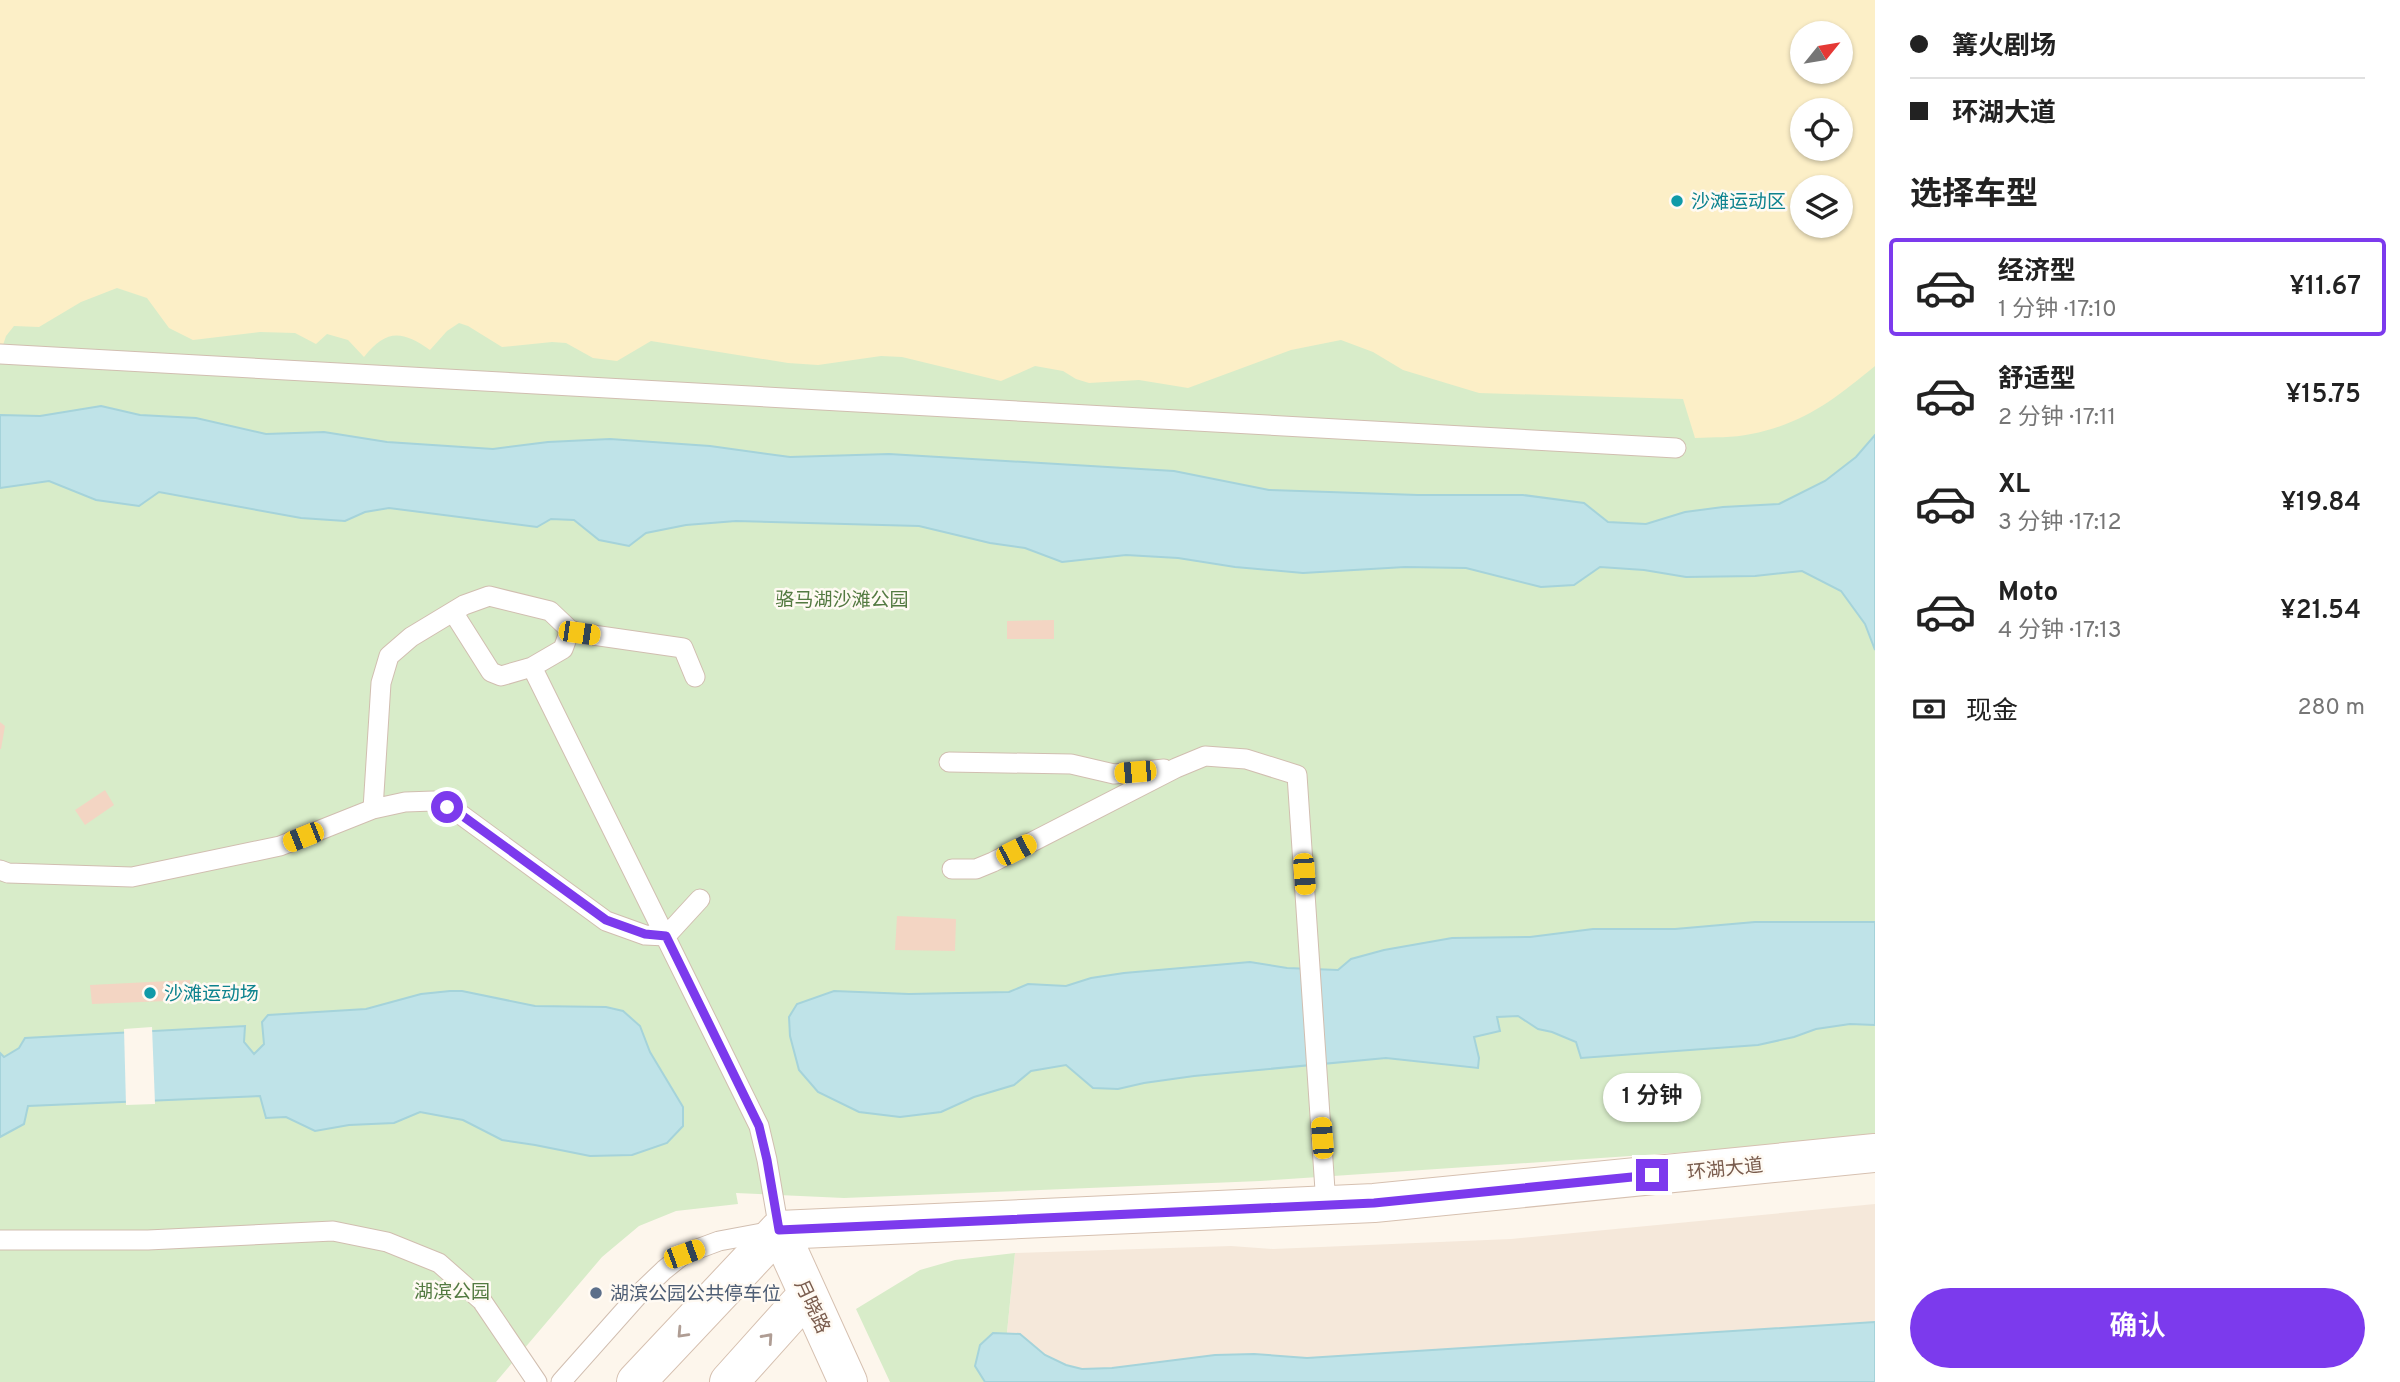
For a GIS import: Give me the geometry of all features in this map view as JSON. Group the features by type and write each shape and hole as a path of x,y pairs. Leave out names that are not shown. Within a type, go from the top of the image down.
{"main road":[{"name":"环湖大道","path":"779,1230 1374,1203 1875,1153"},
{"name":"月晓路","path":"779,1230 848,1382"},
{"path":"636,1382 779,1230"},
{"path":"729,1382 807,1295"}],"lane":[{"path":"0,354 1676,448"},
{"path":"373,809 381,683 388,656 411,637 464,605 489,596 550,611 570,630 683,648 695,677"},
{"path":"453,612 491,672 500,676 532,667 563,649 570,630"},
{"path":"532,667 759,1126 779,1230 719,1241 684,1254 641,1292 561,1382"},
{"path":"953,869 976,869 993,862 1176,768 1205,756 1246,759 1297,775 1326,1205"},
{"path":"949,762 1071,764 1114,774 1176,768"},
{"path":"0,870 8,873 132,877 280,846 373,809 405,802 434,801 460,814 606,920 645,934 666,936"},
{"path":"666,936 701,900"},
{"path":"0,1240 148,1240 333,1231 387,1242 439,1263 482,1301 537,1382"}],"shaded area":[{"path":"1875,1204 1875,1382 1015,1382 1007,1332 1015,1253 1231,1246 1273,1249 1511,1239"}],"green space":[{"name":"骆马湖沙滩公园","path":"0,0 1875,0 1875,1136 1718,1150 1260,1181 844,1198 736,1193 738,1204 676,1211 639,1226 602,1257 496,1382 0,1382"},
{"path":"1015,1253 1007,1332 1015,1382 890,1382 856,1309 920,1270 955,1260"}],"sand":[{"path":"0,0 1875,0 1875,366 1818,409 1803,417 1770,430 1744,435 1695,438 1683,399 1479,393 1403,370 1373,352 1341,340 1291,350 1188,388 1139,380 1089,383 1063,371 1035,366 1001,381 902,357 881,356 818,365 788,363 651,341 617,361 593,358 566,343 502,347 459,323 447,331 430,350 411,339 395,336 380,341 364,357 348,340 327,334 316,344 295,333 260,332 193,340 169,328 147,298 117,288 81,302 39,327 14,326 3,345 0,345"}],"water":[{"path":"101,406 140,415 196,418 266,434 324,432 387,442 493,449 548,442 610,439 710,446 790,457 889,454 1174,471 1269,490 1523,495 1584,503 1608,522 1646,524 1685,512 1779,504 1825,481 1856,457 1875,435 1875,650 1865,624 1841,591 1802,571 1755,576 1686,577 1644,570 1600,567 1574,585 1541,587 1466,568 1405,567 1303,573 1235,567 1178,558 1126,555 1062,562 1025,548 990,543 919,526 736,521 686,525 646,533 629,546 599,540 574,520 551,519 537,527 389,508 365,512 345,521 301,518 159,492 139,506 96,500 49,481 0,488 0,415 40,416"},
{"path":"1755,922 1875,922 1875,1025 1850,1024 1816,1029 1758,1045 1581,1058 1576,1042 1538,1029 1518,1016 1497,1017 1500,1031 1474,1037 1479,1058 1478,1068 1386,1058 1194,1076 1118,1089 1093,1088 1066,1065 1031,1071 1014,1085 974,1097 941,1112 900,1117 859,1112 818,1092 799,1070 790,1036 789,1017 797,1004 834,991 909,994 1009,992 1028,984 1066,986 1091,978 1124,973 1250,962 1287,968 1338,970 1351,959 1452,938 1530,937 1593,929 1675,929"},
{"path":"450,991 535,1006 606,1007 623,1011 640,1026 650,1052 683,1107 683,1126 667,1143 632,1155 590,1156 502,1140 463,1120 420,1112 394,1123 349,1125 315,1131 286,1117 266,1118 260,1096 28,1106 24,1124 0,1137 0,1053 4,1057 19,1048 25,1038 245,1026 244,1042 254,1054 264,1044 262,1022 268,1015 366,1009 421,994"},
{"path":"1875,1322 1875,1382 985,1382 975,1366 980,1345 993,1333 1020,1334 1045,1355 1082,1369 1112,1368 1215,1355 1254,1354 1307,1358"}],"pier":[{"path":"152,1027 155,1104 126,1105 124,1029"}],"building":[{"path":"1054,620 1054,639 1007,639 1007,621"},
{"path":"0,722 5,726 1,749 0,749"},
{"path":"105,790 114,805 85,825 75,810"},
{"path":"897,916 956,919 955,951 895,950"},
{"path":"190,980 191,1000 92,1004 90,985"}],"place":[{"name":"沙滩运动区","path":"1677,201"},
{"name":"沙滩运动场","path":"150,993"},
{"name":"湖滨公园公共停车位","path":"596,1293"}],"route":[{"path":"447,807 606,920 645,934 666,936 759,1126 779,1230 1374,1203 1652,1175"}],"park label":[{"name":"湖滨公园","path":"452,1291"}]}
